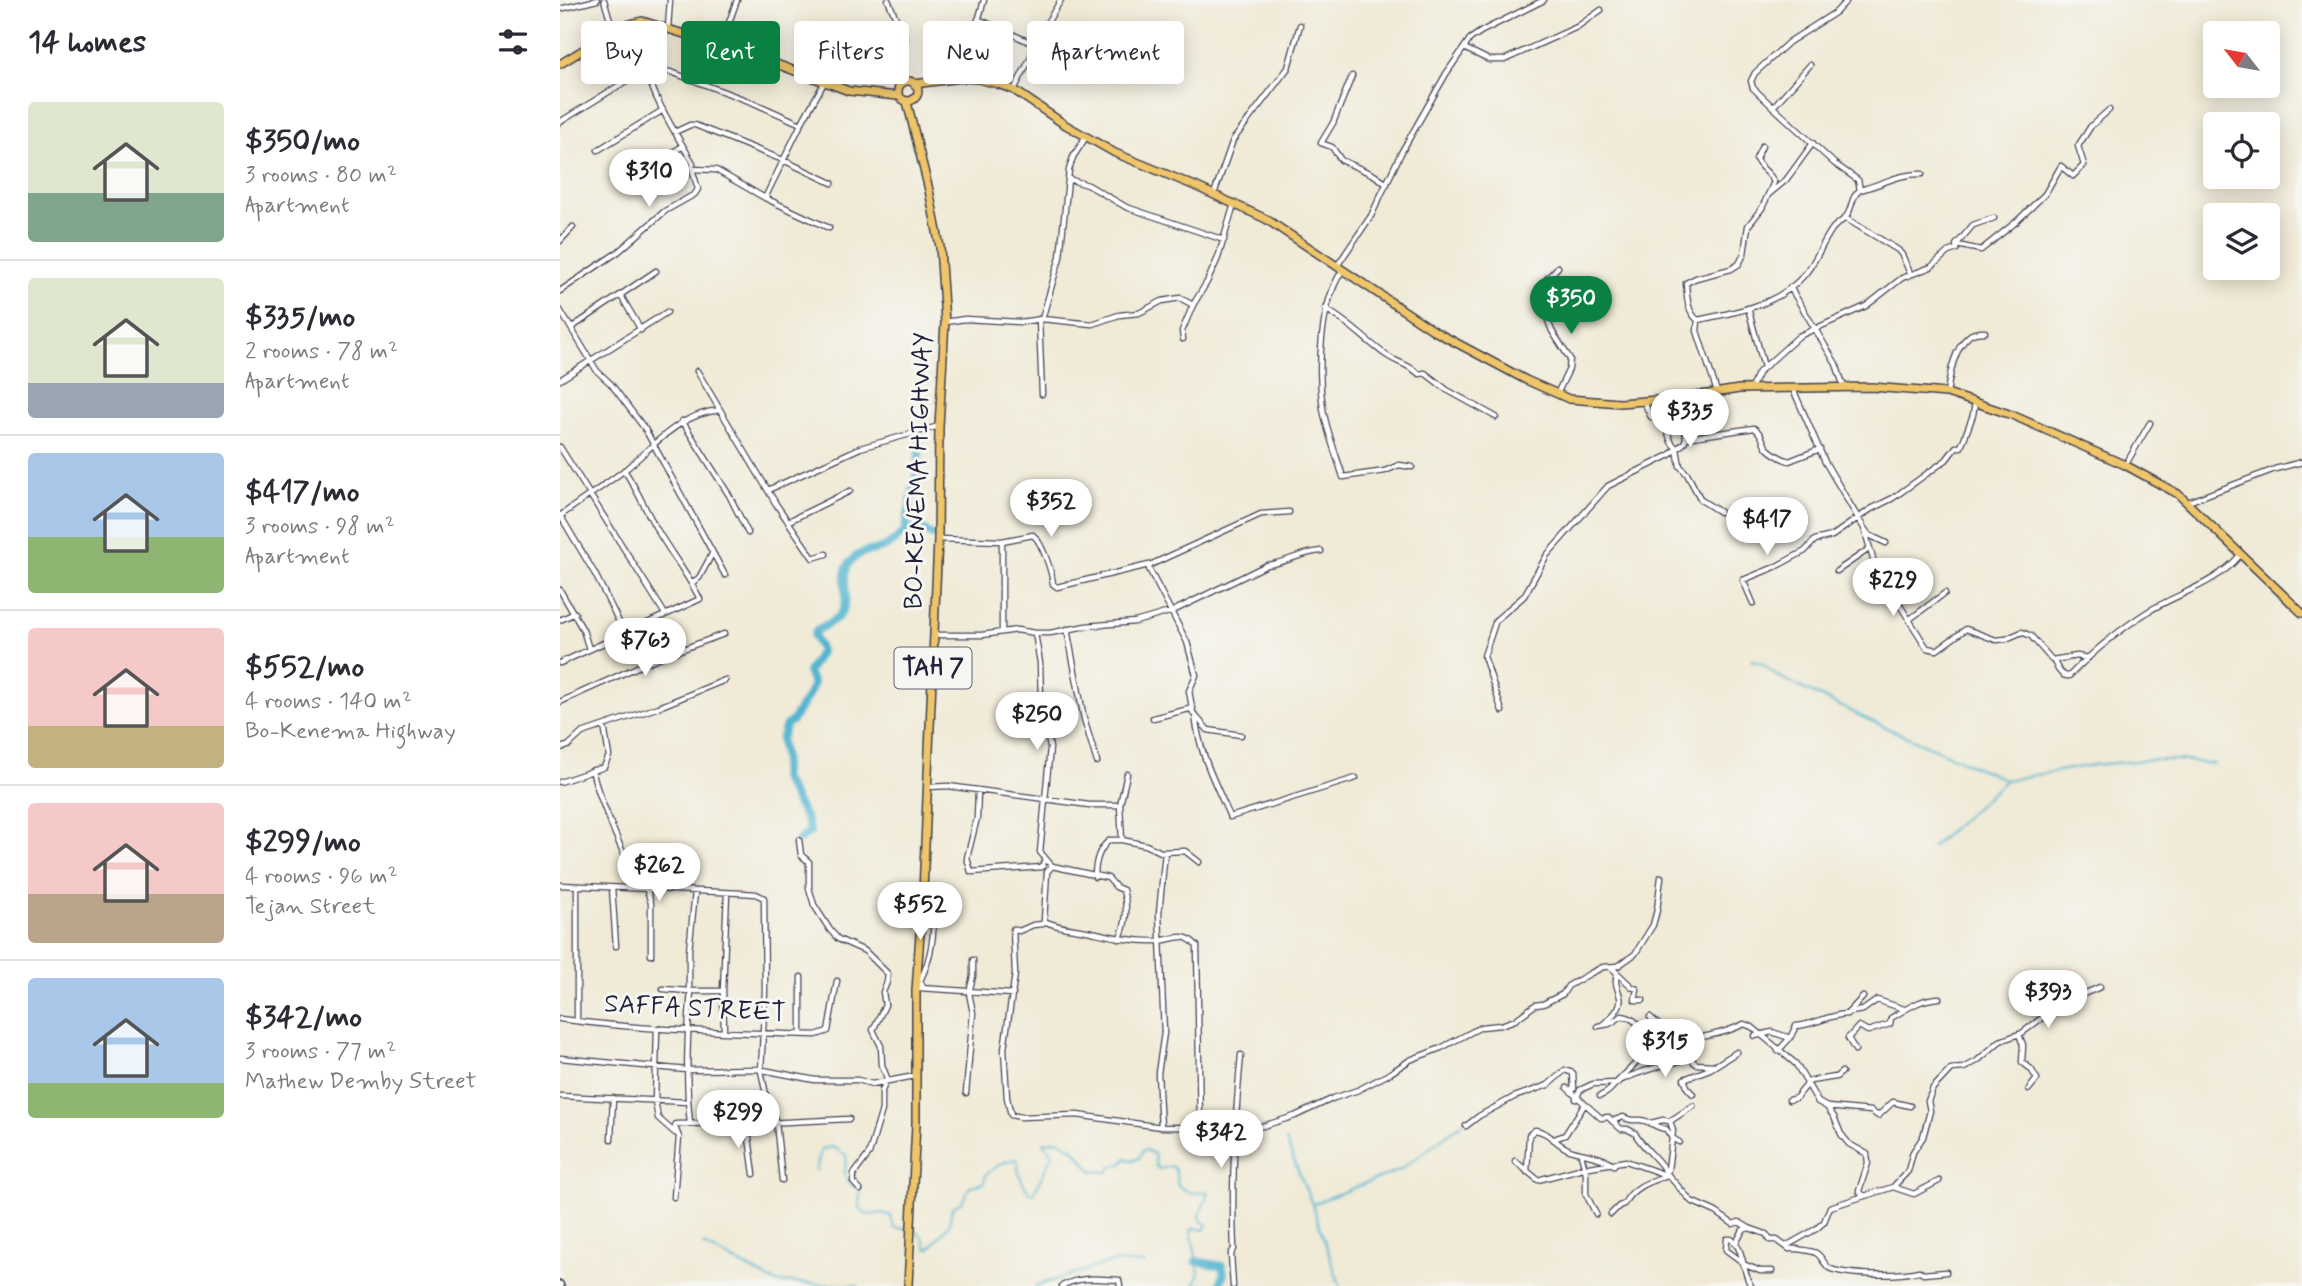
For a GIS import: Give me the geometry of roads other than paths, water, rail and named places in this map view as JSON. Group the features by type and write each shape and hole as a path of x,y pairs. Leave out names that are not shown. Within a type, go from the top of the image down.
{"highway":[{"path":"668,28 681,32"},
{"path":"560,64 581,51"},
{"path":"828,84 863,94 886,94 899,89 907,81 916,87 928,84"},
{"path":"997,84 1014,90 1086,137 1128,159 1214,194 1266,219 1445,337 1556,394 1569,399 1599,403 1644,402 1751,388 1900,388 1947,393 2024,420 2157,481 2188,502 2302,612"},
{"path":"899,89 910,101 916,87"},
{"name":"BO-KENEMA HIGHWAY","path":"908,1286 912,1239 915,1076 945,322 940,247 910,101"}],"street":[{"path":"560,9 597,0"},
{"path":"604,0 610,21"},
{"path":"668,28 670,0"},
{"path":"730,21 737,0"},
{"path":"888,0 905,38 899,89"},
{"path":"984,0 978,19 1027,41"},
{"path":"1048,21 1060,0"},
{"path":"1412,467 1399,465 1385,471 1343,477 1323,409 1321,359 1325,309 1339,269 1371,216 1401,153 1470,39 1544,0"},
{"path":"1847,0 1836,12 1789,42 1755,73 1751,81 1753,89 1857,180 1860,190"},
{"path":"1464,48 1489,61 1504,60 1577,27 1601,10"},
{"path":"1214,194 1233,140 1288,68 1300,25"},
{"path":"1014,90 1027,65"},
{"path":"1773,107 1810,65"},
{"path":"667,72 754,103 801,124"},
{"path":"1352,76 1333,123 1321,143 1332,147 1341,160 1387,184"},
{"path":"560,122 626,84"},
{"path":"560,291 618,252 665,211 697,192 693,163 650,84"},
{"path":"765,198 823,84"},
{"path":"598,150 663,110"},
{"path":"1956,245 1981,250 2045,194 2061,166 2073,176 2080,171 2084,165 2078,146 2091,126 2109,110"},
{"path":"675,132 695,125 832,183"},
{"path":"1042,394 1041,319 1060,257 1068,179 1073,157 1086,137"},
{"path":"1768,195 1786,180 1813,143"},
{"path":"649,167 683,146"},
{"path":"1698,320 1692,315 1686,284 1739,264 1744,254 1748,226 1774,182 1768,172 1760,168 1756,159 1762,146"},
{"path":"692,169 716,170 765,198 829,228"},
{"path":"1698,320 1766,303 1807,272 1831,231 1845,218 1852,200 1860,190 1883,181 1922,174"},
{"path":"1068,179 1087,185 1126,206 1224,240"},
{"path":"1183,340 1181,336 1184,324 1210,276 1234,204"},
{"path":"1845,218 1898,250 1910,274"},
{"path":"1751,388 1755,377 1793,341 1814,328 1866,306 1910,274 1931,267 1948,252 1957,249 1956,245 1973,225 1994,218"},
{"path":"560,241 573,227"},
{"path":"1556,394 1569,369 1570,359 1552,331 1540,300 1540,290 1558,267"},
{"path":"571,328 656,271"},
{"path":"1790,287 1836,364 1844,387"},
{"path":"621,296 641,330"},
{"path":"945,322 965,318 1020,322 1041,319 1093,324 1119,315 1139,313 1162,301 1180,298 1193,305"},
{"path":"1748,308 1764,367"},
{"path":"1325,309 1342,318 1387,356 1409,365 1419,374 1424,373 1447,390 1496,417"},
{"path":"560,310 597,371 632,409 654,444 725,575"},
{"path":"560,380 667,312"},
{"path":"1698,320 1697,331 1717,392"},
{"path":"1947,393 1950,371 1967,337 1985,331"},
{"path":"697,371 710,388 720,411 768,490 813,558 826,554"},
{"path":"1793,388 1825,462 1864,528 1869,535 1886,543"},
{"path":"1682,398 1686,438"},
{"path":"1644,402 1651,417 1664,421 1671,442 1677,449 1680,466 1701,500 1720,512"},
{"path":"1753,603 1743,580 1778,566 1805,551 1815,540 1832,536 1871,509 1893,498 1946,460 1956,447 1961,447 1975,402"},
{"path":"625,634 595,574 560,516 624,470 682,421 696,415 720,411"},
{"path":"682,421 729,495 748,533"},
{"path":"2125,465 2150,423"},
{"path":"768,490 860,449 939,426"},
{"path":"1502,711 1484,656 1496,620 1524,596 1546,555 1608,486 1657,463 1677,449 1686,438 1754,428 1763,433 1768,448 1784,460 1820,449"},
{"path":"560,447 643,583 665,614"},
{"path":"2188,502 2275,469 2302,462"},
{"path":"560,663 699,599 692,583 657,531 638,490 624,470"},
{"path":"789,522 850,491"},
{"path":"938,539 1002,541 1026,536 1036,537 1052,573 1054,587 1150,565 1261,514 1289,512"},
{"path":"1864,528 1875,566 1925,646 1931,650 1939,649 1966,629 1996,640 2022,632 2031,636 2040,649 2054,661 2060,672 2068,676 2147,613 2220,574 2233,565 2241,554"},
{"path":"1002,541 1002,632"},
{"path":"1837,571 1869,549"},
{"path":"934,635 1017,630 1035,634 1135,622 1172,611 1267,565 1277,564 1301,553 1321,551"},
{"path":"692,583 699,578 713,553"},
{"path":"1889,587 1917,563"},
{"path":"1150,565 1149,569 1185,638 1194,667 1195,681 1189,691 1195,715 1196,735 1204,760 1230,817 1356,778"},
{"path":"560,590 575,613 589,649"},
{"path":"1910,619 1945,593"},
{"path":"560,620 575,613"},
{"path":"1067,629 1084,719 1097,762"},
{"path":"560,702 663,655 724,634"},
{"path":"1035,634 1040,663 1041,699 1050,748 1040,852 1052,866 1108,878 1123,890 1125,928 1119,939"},
{"path":"2054,661 2077,656 2088,658"},
{"path":"560,748 568,746 582,733 726,680"},
{"path":"1153,718 1193,708"},
{"path":"1195,715 1208,730 1241,735"},
{"path":"560,782 604,767 608,762 604,726"},
{"path":"593,770 600,798 633,874 645,889 652,916 651,955"},
{"path":"1122,840 1120,805 1127,774"},
{"path":"927,788 948,786 1089,805 1120,805"},
{"path":"978,790 977,818 967,858 968,868 974,873 1042,867 1048,872"},
{"path":"799,840 801,855 810,862 811,897 823,919 838,939 865,951 888,974 883,992 885,1004 873,1030 881,1046 886,1081 882,1091 882,1110 869,1154 854,1174 853,1182 860,1190"},
{"path":"1095,877 1095,863 1102,848 1110,840 1139,843 1165,852 1185,851 1199,862"},
{"path":"1161,1127 1158,1073 1164,1033 1159,941 1165,852"},
{"path":"1042,867 1045,859"},
{"path":"1044,922 1048,872 1052,866"},
{"path":"1200,1127 1197,946 1185,937 1159,941 1119,939 1062,929 1044,922 1018,931 1013,929 1015,974 1004,1049 1007,1098 1011,1115 1077,1115 1161,1127 1234,1128 1271,1125 1359,1090 1410,1060 1441,1048 1481,1027 1501,1026 1515,1020 1535,1005 1563,994 1566,988 1603,967 1618,966 1636,954 1641,947 1657,910 1661,877"},
{"path":"560,885 756,894 764,898 761,1071 768,1104 776,1122 782,1180"},
{"path":"577,1021 578,886"},
{"path":"612,888 616,946"},
{"path":"935,890 934,938 929,962 919,988 1013,994"},
{"path":"690,1123 687,1070 689,951 695,892"},
{"path":"724,1031 727,893"},
{"path":"966,1093 973,1013 969,993 974,976 973,960"},
{"path":"1611,967 1637,989 1635,1000 1643,1000"},
{"path":"1617,974 1615,983 1619,1005 1600,1026 1622,1016 1628,1017 1639,1023 1651,1046"},
{"path":"801,977 801,1034"},
{"name":"SAFFA STREET","path":"560,1019 657,1030 816,1035 828,1031 837,981"},
{"path":"1786,1245 1824,1222 1830,1207 1893,1187 1908,1171 1913,1152 1923,1137 1930,1111 1928,1101 1933,1088 1951,1069 1964,1068 1977,1061 2000,1041 2019,1034 2060,1004 2100,987"},
{"path":"663,989 723,991"},
{"path":"1850,1012 1863,997"},
{"path":"1855,1050 1848,1038 1859,1026 1867,1031 1885,1026 1890,1024 1891,1018 1916,1002 1939,998"},
{"path":"1778,1051 1790,1038 1796,1026 1863,1010 1877,1000 1904,1009"},
{"path":"1650,1017 1684,1044 1696,1064 1714,1065"},
{"path":"1600,1096 1610,1092 1651,1046 1662,1042 1680,1042 1692,1037 1712,1036 1744,1024 1752,1027 1758,1036 1796,1065 1818,1102 1827,1108 1849,1144 1867,1154 1868,1163 1859,1191 1865,1197"},
{"path":"657,1030 657,1114 679,1137"},
{"path":"1758,1036 1772,1032 1790,1038"},
{"path":"2019,1034 2022,1062 2031,1069 2037,1079 2029,1088"},
{"path":"1693,1094 1684,1079 1710,1069 1737,1052"},
{"path":"1233,1286 1231,1254 1234,1249 1234,1128 1241,1055"},
{"path":"560,1058 687,1070 761,1071 814,1080 858,1080 872,1084 915,1076"},
{"path":"1572,1089 1592,1084 1616,1083 1638,1073 1691,1059"},
{"path":"1466,1126 1514,1097 1548,1085 1565,1070 1573,1073 1572,1089 1576,1098 1601,1118 1608,1117 1621,1129 1635,1133 1691,1201 1716,1212 1733,1224 1739,1222 1766,1234 1770,1240 1786,1245 1789,1249 1816,1252 1828,1268 1847,1273 1946,1272"},
{"path":"1789,1100 1796,1098 1810,1082 1836,1077 1842,1072"},
{"path":"1572,1089 1576,1098"},
{"path":"560,1096 688,1102"},
{"path":"611,1139 613,1098"},
{"path":"1827,1108 1871,1111 1878,1116 1893,1102 1910,1106"},
{"path":"1553,1139 1566,1135 1585,1104"},
{"path":"1650,1123 1670,1121 1693,1105"},
{"path":"1611,1122 1623,1117 1632,1122 1641,1120 1666,1129 1672,1138 1679,1142"},
{"path":"674,1197 679,1137 676,1124 849,1119"},
{"path":"1668,1174 1673,1130 1670,1121"},
{"path":"747,1123 754,1174"},
{"path":"1614,1165 1608,1160 1560,1145 1547,1133 1538,1130 1531,1132 1527,1173 1538,1180 1583,1168 1614,1165 1626,1161 1668,1174"},
{"path":"1580,1153 1588,1185 1586,1194 1596,1214"},
{"path":"1611,1214 1624,1204 1628,1195 1668,1174"},
{"path":"1893,1187 1914,1194 1939,1181"},
{"path":"1737,1242 1743,1230 1749,1228"},
{"path":"1737,1242 1727,1240 1726,1250 1741,1262 1760,1271 1772,1271"},
{"path":"1737,1242 1744,1276 1751,1286"},
{"path":"1076,1279 1081,1286"},
{"path":"1062,1286 1076,1279 1119,1280 1120,1286"}],"waterway":[{"path":"905,529 918,467 920,436"},
{"path":"799,840 810,832 806,819 782,777 784,759 781,740 786,725 792,721 813,684 808,672 821,651 814,636 816,631 837,618 843,609 845,573 847,566 856,556 887,546 904,532 919,526 932,535"},
{"path":"1751,660 1763,664 1777,676 1869,720 2006,780"},
{"path":"1932,847 2006,780 2093,765 2147,760 2214,764"},
{"path":"1312,1204 1400,1170 1464,1122"},
{"path":"915,1230 924,1239 927,1249 930,1248 949,1225 952,1208 962,1202 970,1186 984,1183 986,1174 1002,1163 1016,1159 1021,1178 1029,1193 1033,1194 1053,1154 1043,1143 1058,1140 1074,1149 1092,1171 1108,1172 1127,1158 1133,1161 1139,1158 1143,1150 1146,1150 1154,1154 1156,1167 1160,1169 1172,1166 1178,1186 1191,1193 1208,1192 1200,1216 1207,1225 1204,1230 1191,1230 1199,1273 1194,1286"},
{"path":"1286,1141 1312,1204 1340,1286"},
{"path":"816,1171 821,1149 833,1147 846,1155 845,1177 854,1187"},
{"path":"860,1192 859,1207 867,1215 883,1213 891,1216 894,1228 909,1229"},
{"path":"704,1245 775,1282 858,1286"},
{"path":"1196,1261 1222,1266 1224,1274 1219,1286"},
{"path":"1035,1286 1112,1262 1145,1264"},
{"path":"1198,1286 1206,1286"}]}
